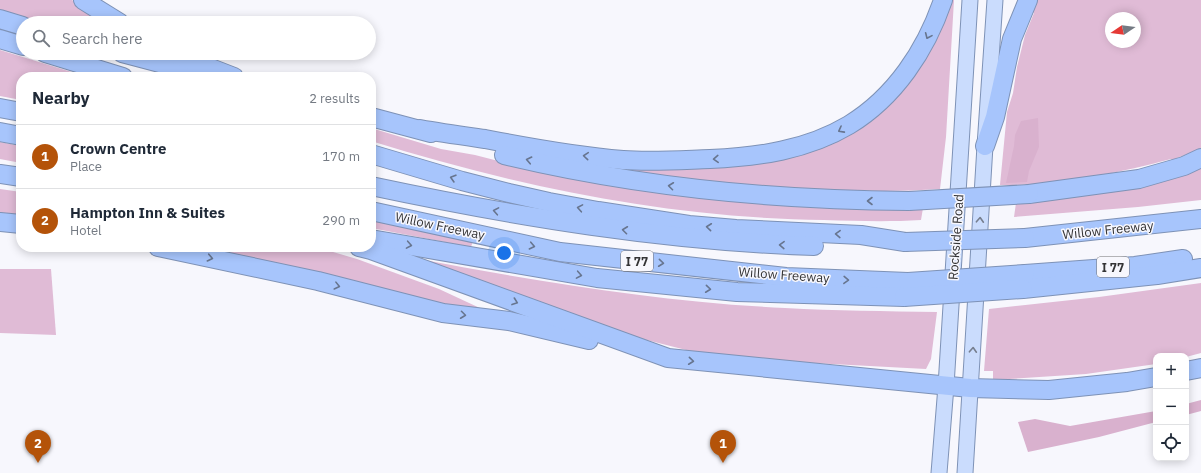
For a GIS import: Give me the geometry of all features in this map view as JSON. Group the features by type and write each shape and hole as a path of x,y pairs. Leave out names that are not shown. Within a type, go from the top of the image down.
{"highway":[{"path":"83,0 109,16"},
{"path":"420,129 570,155 624,160 675,161 718,159 779,152 805,145 826,137 849,125 870,111 887,96 906,73 924,46 943,0"},
{"path":"985,146 995,117 1012,39 1028,0"},
{"path":"0,19 16,24"},
{"path":"0,39 16,44"},
{"path":"68,60 107,72"},
{"path":"149,60 194,72"},
{"path":"190,60 221,72"},
{"path":"0,108 16,111"},
{"path":"376,117 420,129 476,148 512,157 592,173 657,184 712,191 843,200 909,201 1029,194 1139,179 1184,166 1201,158"},
{"path":"0,132 16,135"},
{"path":"376,155 462,181 509,193 598,211 728,229 810,234 860,235 905,242"},
{"path":"0,174 16,177"},
{"name":"Willow Freeway","path":"376,187 428,198 601,228 690,238 763,244 850,247 905,242 1025,238 1201,219"},
{"name":"Willow Freeway","path":"376,212 560,252 906,290 1024,282 1201,256"},
{"path":"0,222 16,224"},
{"path":"376,240 597,278 736,292 906,290"},
{"path":"182,252 318,281 443,313 509,321 668,358 970,388 1049,390 1127,382 1153,378"},
{"path":"376,252 668,358"},
{"path":"1024,282 1157,275 1201,268"},
{"path":"1189,370 1201,368"}],"main road":[{"name":"Rockside Road","path":"939,473 946,386 970,0"},
{"name":"Rockside Road","path":"965,473 995,0"}],"shaded area":[{"path":"0,0 72,0 94,16 16,16 0,12"},
{"path":"950,0 954,0 946,137 940,189 863,191 768,187 694,180 620,170 628,165 662,167 861,126"},
{"path":"1037,0 1201,0 1201,148 1172,160 1109,174 1065,181 1021,185 1000,185 1007,112 1013,93 1017,67 1025,35 1034,13 1031,11"},
{"path":"0,50 16,55 16,60 33,60 72,72 16,72 16,99 0,96"},
{"path":"1038,118 1039,147 1029,171 1027,182 1006,183 1015,135 1021,121"},
{"path":"376,130 441,149 475,155 529,169 923,208 921,220 897,221 766,218 709,213 595,197 539,186 427,158 376,143"},
{"path":"0,142 16,145 16,162 0,159"},
{"path":"1201,166 1201,200 1138,207 1014,217 1016,203"},
{"path":"0,189 16,191 16,217 0,215"},
{"path":"376,221 473,241 471,247 376,229"},
{"path":"209,252 333,252 357,259 439,289 482,309 485,315"},
{"path":"419,259 510,276 601,290 693,301 804,309 937,312 931,359 926,369 794,362 694,352 627,335"},
{"path":"0,269 51,269 56,335 0,333"},
{"path":"1201,283 1201,353 1189,356 1189,353 1153,353 1153,364 1086,374 993,380 993,371 984,371 989,309 1099,297"},
{"path":"1201,400 1201,411 1189,414 1189,403"},
{"path":"1153,412 1153,423 1099,437 1028,452 1018,422 1035,419 1070,426"}],"place":[{"name":"Hampton Inn & Suites","path":"38,463"},
{"name":"Crown Centre","path":"723,463"}]}
